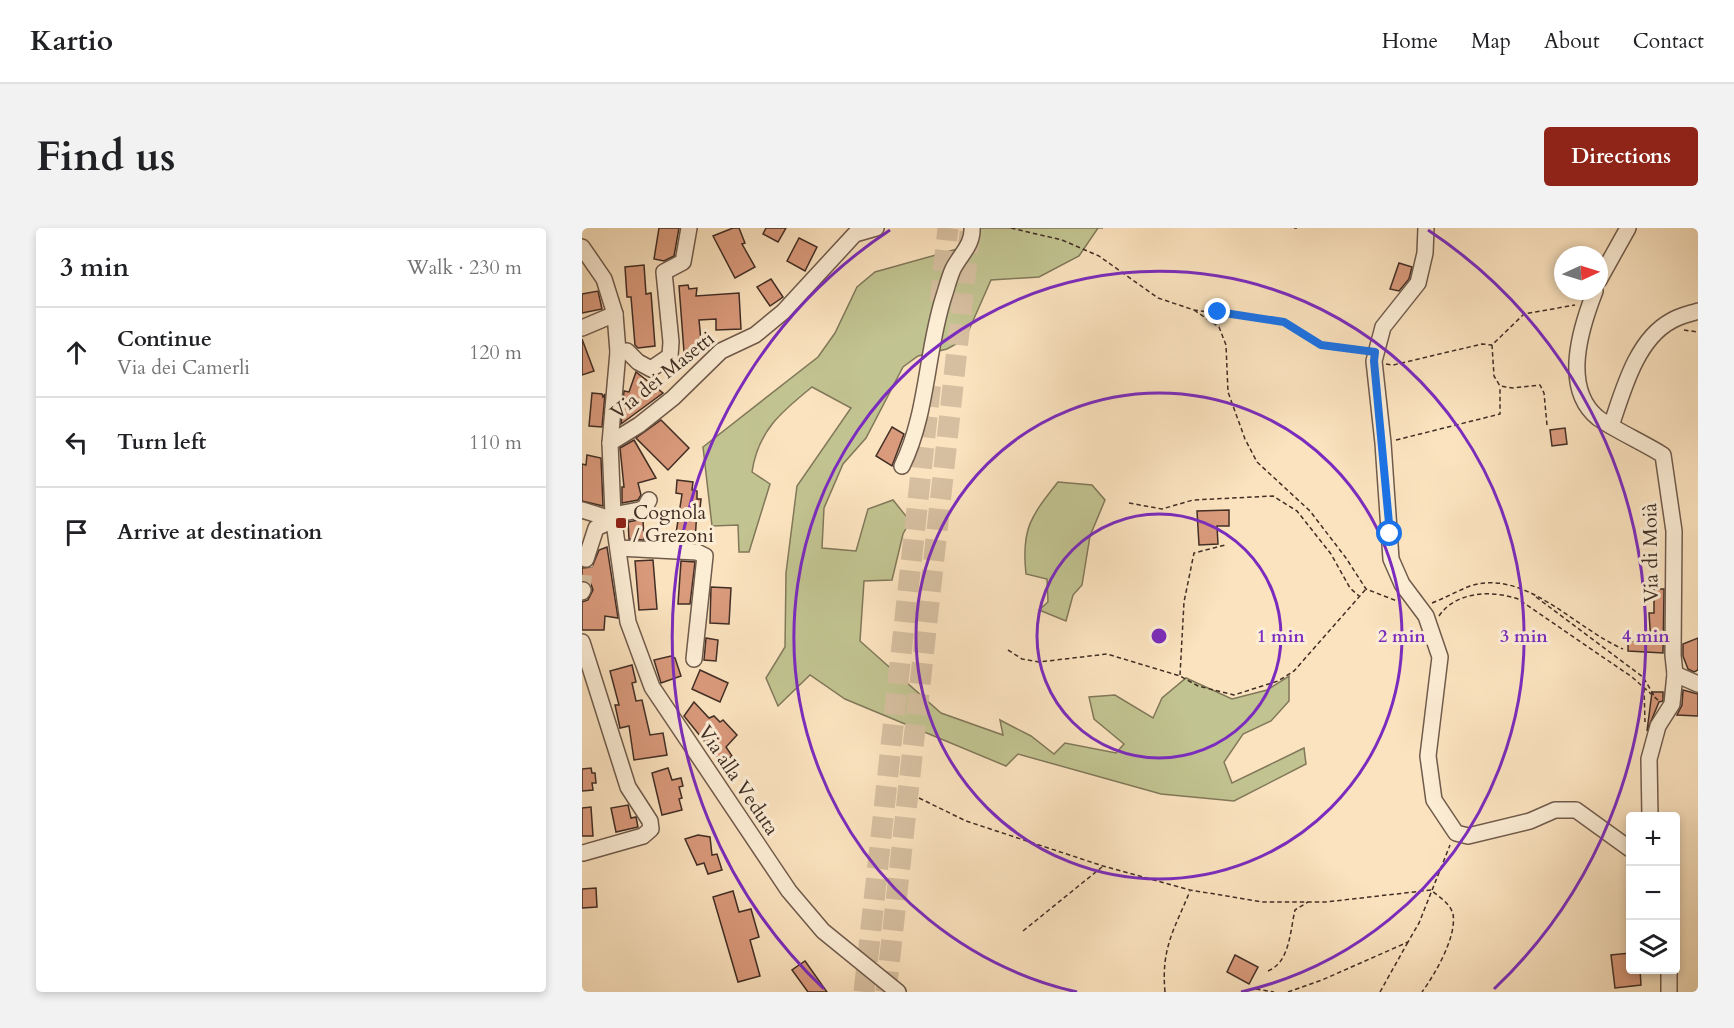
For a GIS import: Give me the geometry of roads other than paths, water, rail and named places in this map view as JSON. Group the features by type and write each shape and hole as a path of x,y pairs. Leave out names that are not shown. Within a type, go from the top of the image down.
{"street":[{"path":"618,352 627,351 638,362 651,369 670,356 671,342 664,272 683,262 689,228"},
{"name":"Via dei Masetti","path":"610,443 639,425 673,398 721,351 755,335 783,312 855,234 876,228"},
{"path":"902,465 910,450 918,420 929,352 941,306 954,268 968,246 972,228"},
{"path":"1426,228 1425,253 1418,283 1383,327 1374,356 1391,559 1402,584 1431,626 1440,657 1428,756 1434,800 1455,833 1468,836 1530,821 1555,810 1576,810 1626,846"},
{"path":"1608,264 1628,228"},
{"name":"Via alla Veduta","path":"582,247 604,279 615,314 618,352 610,443 613,518 628,622 652,687 789,891 823,931 898,992"},
{"path":"1592,300 1577,347 1579,390 1596,416 1611,426 1623,388 1642,351 1656,332 1672,320 1698,311"},
{"path":"582,328 615,314"},
{"name":"Via di Moià","path":"1611,426 1663,455 1674,531 1672,610 1676,674 1672,704 1658,726 1649,759 1650,812"},
{"path":"586,559 596,528 613,518 644,509 649,500"},
{"path":"582,510 613,518"},
{"path":"618,548 697,552 705,556 694,659"},
{"path":"582,642 628,787 650,821 651,829 643,836 583,853"},
{"path":"1676,674 1698,684"},
{"path":"1669,974 1669,992"}],"tunnel":[{"path":"940,302 948,228"},
{"path":"886,992 970,232"},
{"path":"864,992 931,381"},
{"path":"583,590 586,559"}],"place":[{"name":"Cognola / Grezoni","path":"621,523"}]}
